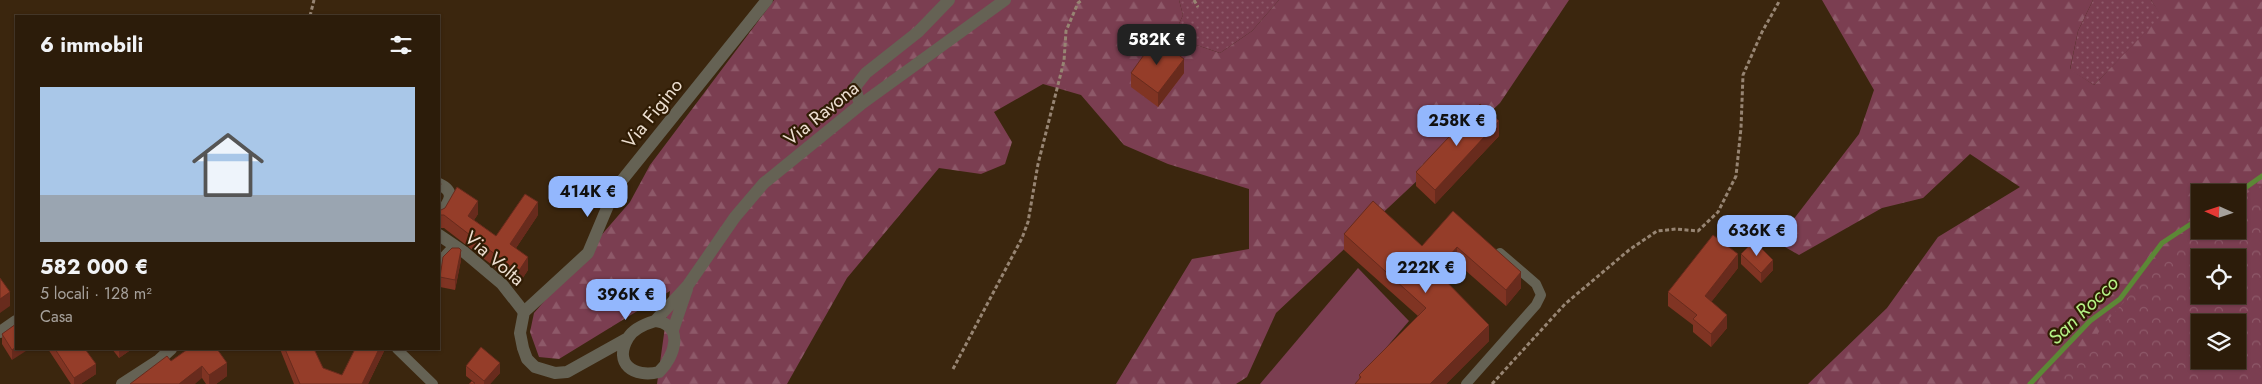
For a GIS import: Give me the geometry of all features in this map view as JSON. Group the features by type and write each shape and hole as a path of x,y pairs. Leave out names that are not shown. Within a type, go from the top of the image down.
{"street":[{"name":"Via Figino","path":"524,312 588,253 615,189 767,0"},
{"path":"860,105 855,87 866,74 918,32 949,0"},
{"name":"Via Ravona","path":"655,321 688,284 735,217 764,183 860,105 1005,0"},
{"path":"440,184 446,187 450,194 450,200 440,215"},
{"name":"Via Volta","path":"440,236 464,252 502,284 524,312"},
{"name":"Via Ravona","path":"673,330 688,284"},
{"path":"524,312 520,333 522,348 527,359 535,367 555,373 567,372 600,354 628,338 641,326 655,321 664,322 673,330 675,340 673,350 664,368 656,378 637,374 629,367 600,354"},
{"path":"0,332 15,321"},
{"path":"628,338 623,357 629,367 632,384"},
{"path":"122,384 159,360 170,350"}],"lane":[{"path":"1466,384 1536,305 1541,295 1536,284 1491,246"},
{"path":"440,261 449,251 464,252"},
{"path":"398,350 433,384"}],"path":[{"path":"310,15 314,0"},
{"path":"953,369 1025,230 1038,164 1064,60 1066,31 1078,3 1082,0"},
{"path":"1194,0 1198,7"},
{"path":"1492,384 1565,304 1628,250 1657,231 1676,229 1698,231 1718,212 1736,176 1741,128 1743,75 1762,32 1780,0"}],"green space":[{"path":"774,0 1179,0 1183,15 1173,37 1220,53 1252,31 1279,0 1569,0 1500,103 1276,313 1247,377 1236,384 1116,384 1192,259 1249,249 1249,189 1168,164 1124,145 1081,95 1043,84 994,112 1012,142 1005,164 981,174 939,168 847,278 787,384 657,384 670,291 559,359 539,357 530,332 534,313 630,202 650,165"},
{"path":"1179,0 1279,0 1252,31 1220,53 1173,37 1183,15"},
{"path":"1822,0 2093,0 2078,31 2070,69 2094,85 2161,16 2151,0 2262,0 2262,384 1808,384 1887,308 1938,237 2020,187 1970,154 1923,198 1882,208 1799,255 1785,247 1793,220 1859,134 1874,90"},
{"path":"2093,0 2151,0 2162,16 2094,85 2070,70 2078,31"},
{"path":"2262,185 2262,384 2049,384 2088,348 2105,323 2191,227 2191,239 2246,239 2246,194"},
{"path":"1358,268 1409,321 1355,384 1260,384"}],"building":[{"path":"1156,38 1184,59 1158,93 1131,73"},
{"path":"1480,104 1499,121 1435,190 1416,172"},
{"path":"457,187 478,201 468,216 496,236 525,194 538,202 510,244 528,257 518,272 444,215 440,215 440,210 445,208"},
{"path":"1373,201 1422,246 1453,211 1521,272 1506,290 1457,247 1436,271 1489,325 1430,384 1355,384 1361,377 1359,375 1426,308 1344,234"},
{"path":"1713,235 1738,254 1705,296 1727,315 1711,334 1693,319 1697,315 1668,292"},
{"path":"1754,241 1773,260 1761,273 1741,254"},
{"path":"452,248 459,248 461,250 455,280 440,277 443,257"},
{"path":"0,278 10,292 0,299"},
{"path":"15,325 15,348 12,350 2,334"},
{"path":"481,347 500,363 484,381 466,366"},
{"path":"56,350 86,350 96,364 74,378"},
{"path":"187,350 218,350 227,363 209,375 202,366 179,384 130,384 167,356 171,361"},
{"path":"285,350 314,350 323,368 342,375 354,350 379,350 362,384 300,384"}],"waterway":[{"name":"San Rocco","path":"2246,187 2262,176"},
{"name":"San Rocco","path":"2030,384 2090,321 2120,299 2162,243 2191,224"}]}
